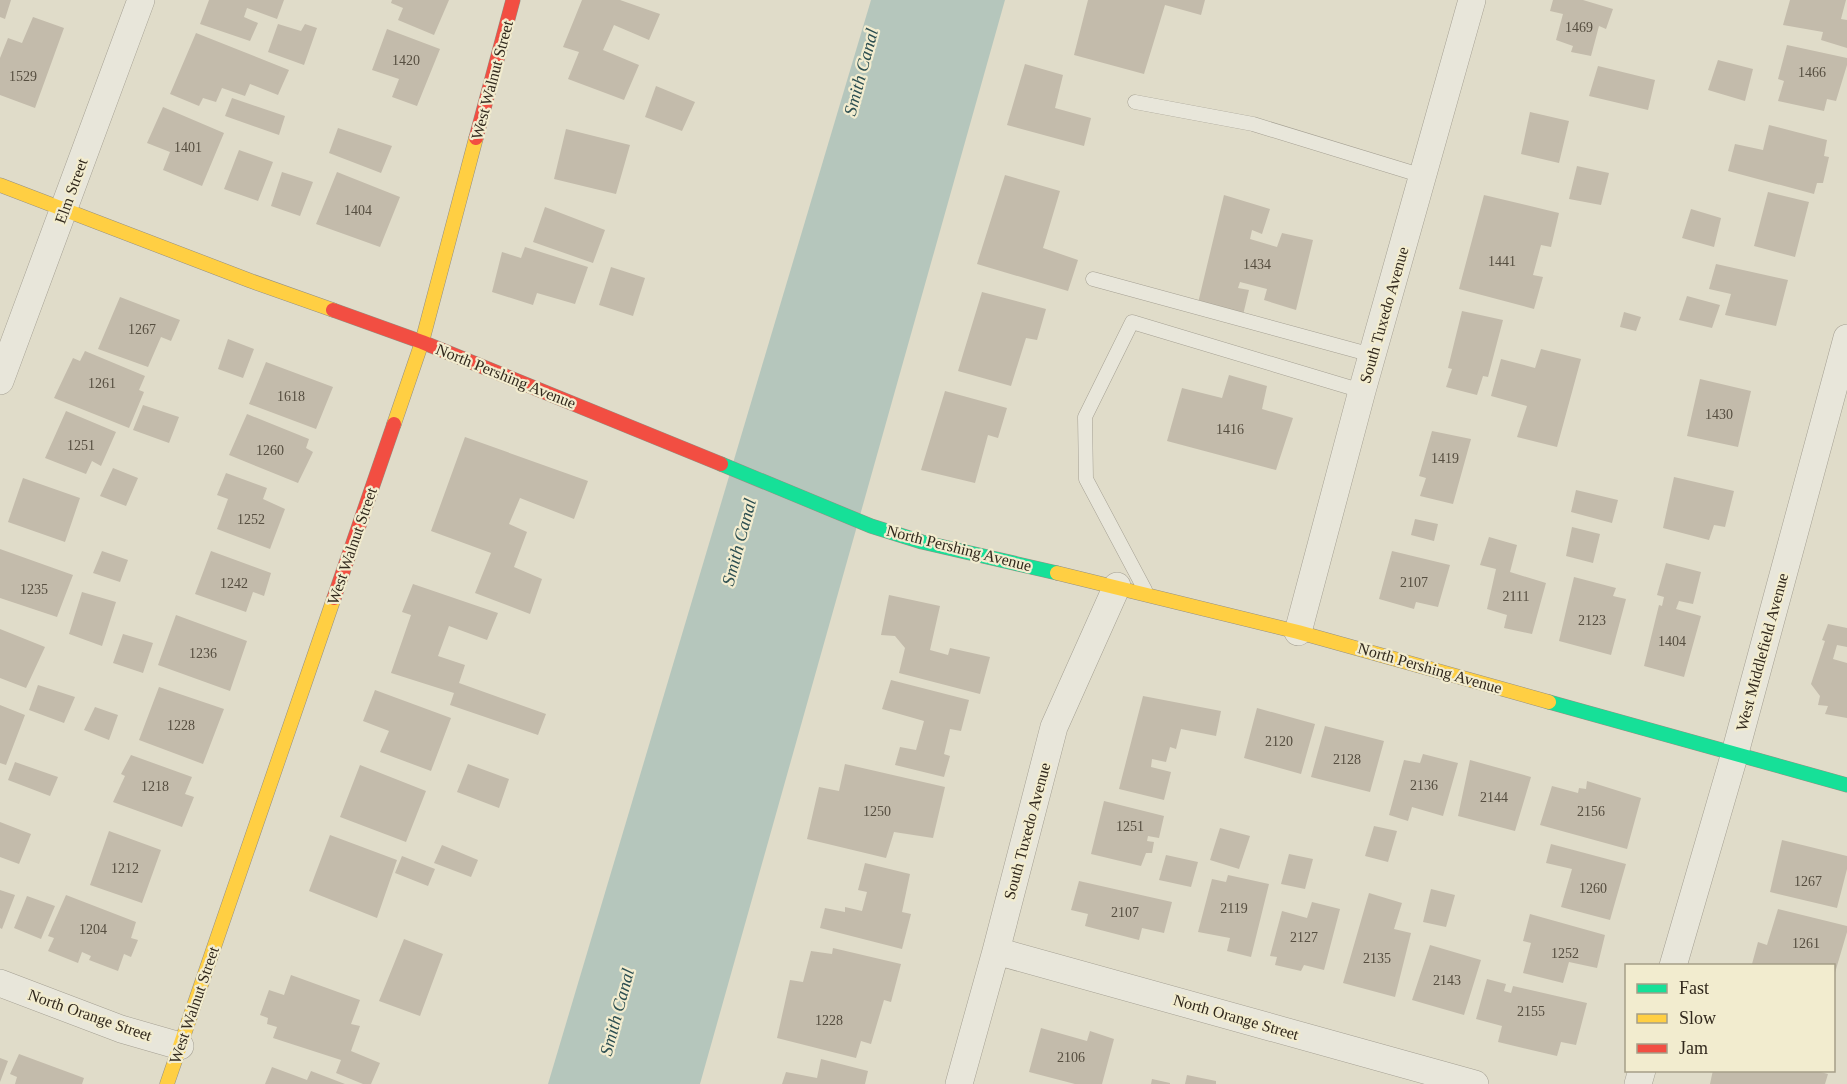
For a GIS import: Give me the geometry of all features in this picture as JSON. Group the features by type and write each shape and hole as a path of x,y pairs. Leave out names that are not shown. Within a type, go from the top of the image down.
{"main road":[{"name":"West Walnut Street","path":"167,1084 422,342 513,0"},
{"name":"North Pershing Avenue","path":"0,185 251,281 422,342 723,466 871,525 922,542 1117,586 1148,596 1298,632 1847,785"}],"street":[{"name":"Elm Street","path":"0,381 141,0"},
{"name":"South Tuxedo Avenue","path":"1298,632 1362,391 1472,0"},
{"name":"West Middlefield Avenue","path":"1674,964 1735,753 1847,338"},
{"name":"South Tuxedo Avenue","path":"959,1084 1054,727 1117,586"},
{"name":"North Orange Street","path":"996,951 1475,1084"},
{"name":"North Orange Street","path":"0,983 121,1029 180,1046"}],"lane":[{"path":"1135,102 1253,124 1423,176"},
{"path":"1093,279 1372,355"},
{"path":"1148,596 1086,479 1085,417 1132,322 1362,391"}],"water":[{"name":"Smith Canal","path":"871,0 1005,0 700,1084 548,1084"}],"building":[{"path":"0,0 11,0 5,19 0,17"},
{"path":"209,0 284,0 277,19 247,8 244,17 258,23 250,41 200,24"},
{"path":"392,0 449,0 434,35 398,20 403,8 391,3"},
{"path":"582,0 620,0 660,14 649,40 614,25 603,50 639,65 624,100 568,79 579,52 563,47"},
{"path":"1088,0 1205,0 1201,15 1165,5 1144,74 1074,55"},
{"path":"1553,0 1583,0 1613,9 1606,29 1599,26 1591,56 1571,52 1573,46 1556,40 1563,14 1550,11"},
{"path":"1790,0 1846,0 1841,19 1847,20 1847,48 1821,40 1823,32 1783,25"},
{"path":"33,17 64,28 35,108 0,95 0,58 8,38 22,43"},
{"path":"278,24 301,31 305,24 317,28 304,65 268,52"},
{"path":"387,29 440,49 417,106 392,97 399,79 372,70"},
{"path":"196,33 289,70 278,95 250,84 245,96 222,88 216,102 203,98 199,106 170,94"},
{"path":"1787,45 1847,58 1836,101 1827,99 1824,111 1778,101 1784,81 1778,79"},
{"path":"1718,60 1753,69 1745,101 1708,90"},
{"path":"1025,64 1063,75 1055,108 1091,118 1084,146 1007,125"},
{"path":"1598,66 1655,80 1648,110 1589,96"},
{"path":"656,86 695,102 682,131 645,117"},
{"path":"232,98 285,116 279,135 225,116"},
{"path":"163,107 224,133 202,186 163,170 170,152 147,143"},
{"path":"1530,112 1569,121 1559,163 1521,154"},
{"path":"1769,125 1827,140 1824,156 1829,157 1823,183 1817,183 1814,194 1728,171 1735,144 1763,150"},
{"path":"338,128 392,146 381,173 329,153"},
{"path":"566,129 630,145 616,194 554,179"},
{"path":"239,150 273,162 258,201 224,189"},
{"path":"1577,166 1609,173 1601,205 1569,199"},
{"path":"282,172 313,182 300,216 271,206"},
{"path":"337,172 400,197 380,247 316,224"},
{"path":"1005,175 1060,191 1043,248 1078,260 1068,291 977,264"},
{"path":"1768,192 1809,202 1795,257 1754,246"},
{"path":"1224,195 1270,209 1262,234 1252,230 1250,239 1277,247 1282,233 1313,240 1296,310 1264,300 1267,289 1240,282 1238,288 1249,290 1243,315 1198,303"},
{"path":"1484,195 1559,213 1551,247 1541,245 1533,275 1543,277 1534,309 1459,289"},
{"path":"545,207 605,230 593,263 533,242"},
{"path":"1691,209 1721,218 1714,247 1682,238"},
{"path":"525,247 588,267 575,304 537,293 533,305 492,292 502,252 521,258"},
{"path":"1716,264 1788,280 1776,326 1725,315 1731,294 1709,289"},
{"path":"611,267 645,278 633,316 599,305"},
{"path":"982,292 1046,309 1037,340 1026,338 1011,386 958,371"},
{"path":"1687,296 1720,305 1712,328 1679,320"},
{"path":"120,297 180,320 171,341 161,337 148,367 98,349"},
{"path":"1462,311 1503,320 1488,377 1483,376 1477,395 1446,387 1452,369 1448,368"},
{"path":"1624,312 1641,317 1636,331 1620,327"},
{"path":"228,339 254,349 243,378 218,369"},
{"path":"1541,349 1581,359 1557,447 1517,437 1527,406 1491,396 1501,359 1535,368"},
{"path":"85,351 145,376 139,390 144,392 129,428 54,398 73,358 80,361"},
{"path":"266,362 333,387 316,429 249,404"},
{"path":"1229,375 1267,386 1262,409 1293,418 1276,470 1167,441 1182,388 1222,398"},
{"path":"1700,379 1751,391 1738,447 1687,436"},
{"path":"945,391 1007,408 998,438 988,435 975,483 921,470"},
{"path":"143,405 179,417 169,443 133,430"},
{"path":"66,411 116,432 101,466 92,461 86,474 45,458"},
{"path":"247,414 309,439 306,448 313,452 298,483 229,455"},
{"path":"1432,431 1471,439 1453,504 1420,496 1426,478 1419,476"},
{"path":"465,437 588,481 574,519 520,498 509,524 527,532 514,567 542,579 530,614 475,593 491,553 431,531"},
{"path":"113,468 138,478 126,506 100,496"},
{"path":"226,473 267,488 263,499 285,509 270,549 217,529 228,499 217,495"},
{"path":"1674,477 1734,491 1725,527 1714,525 1709,540 1663,528"},
{"path":"23,478 80,498 65,542 8,522"},
{"path":"1576,490 1618,500 1612,523 1571,512"},
{"path":"1415,519 1438,524 1434,541 1411,535"},
{"path":"1572,527 1600,534 1593,563 1566,556"},
{"path":"1489,537 1517,545 1510,572 1546,583 1532,634 1504,628 1507,615 1487,609 1496,569 1480,565"},
{"path":"0,549 73,575 57,617 0,598"},
{"path":"102,551 128,560 120,582 93,573"},
{"path":"211,551 271,573 264,596 253,592 246,612 195,594"},
{"path":"1392,551 1450,565 1438,607 1416,602 1414,609 1379,599"},
{"path":"1666,563 1701,572 1693,604 1679,601 1676,609 1701,616 1684,677 1644,666 1659,605 1662,606 1664,597 1657,595"},
{"path":"1574,577 1616,588 1613,596 1626,599 1611,655 1559,641"},
{"path":"413,584 498,613 487,640 449,626 438,656 465,665 459,683 546,714 538,735 450,705 454,693 391,673 411,615 402,612"},
{"path":"82,592 116,602 102,646 69,634"},
{"path":"889,595 940,606 930,650 948,655 950,648 990,657 980,694 899,673 905,648 895,636 881,635"},
{"path":"176,615 247,641 230,691 158,665"},
{"path":"1828,624 1847,628 1847,647 1837,645 1833,659 1847,663 1847,718 1825,714 1828,706 1818,705 1820,696 1811,684"},
{"path":"0,629 45,647 26,688 0,678"},
{"path":"123,634 153,643 143,673 113,663"},
{"path":"891,680 969,700 961,731 950,729 944,754 950,756 944,777 895,765 900,747 916,750 924,721 882,709"},
{"path":"38,685 75,697 64,723 29,710"},
{"path":"159,687 224,709 203,764 139,740"},
{"path":"375,690 451,718 431,771 380,752 389,731 363,721"},
{"path":"1143,696 1221,711 1216,736 1181,729 1176,749 1170,747 1166,762 1152,759 1151,767 1171,772 1164,800 1119,789"},
{"path":"0,705 25,715 6,765 0,763"},
{"path":"95,707 118,715 109,740 84,730"},
{"path":"1257,708 1315,724 1301,774 1244,758"},
{"path":"1325,726 1384,741 1370,792 1311,777"},
{"path":"1423,754 1458,763 1443,816 1412,807 1408,821 1389,815 1404,760 1420,763"},
{"path":"131,755 192,777 185,794 194,797 182,827 113,802 125,776 121,774"},
{"path":"1470,760 1531,777 1515,831 1458,816"},
{"path":"15,762 58,777 50,796 8,780"},
{"path":"468,764 509,779 499,808 457,792"},
{"path":"845,764 945,787 933,838 894,832 886,858 807,839 819,787 839,791"},
{"path":"360,765 426,791 406,842 340,817"},
{"path":"1587,781 1641,798 1627,849 1540,825 1552,786 1578,793 1579,788 1586,789"},
{"path":"1104,801 1164,816 1159,838 1148,836 1147,841 1154,842 1152,853 1146,853 1141,866 1091,854"},
{"path":"0,822 31,834 19,864 0,857"},
{"path":"1374,826 1397,831 1388,862 1365,856"},
{"path":"1220,828 1250,836 1239,869 1210,860"},
{"path":"109,831 161,850 142,903 90,885"},
{"path":"330,835 397,860 377,918 309,891"},
{"path":"1782,840 1847,856 1847,869 1837,908 1770,892"},
{"path":"1551,844 1626,864 1610,920 1561,907 1572,869 1546,863"},
{"path":"442,845 478,860 471,877 434,863"},
{"path":"1289,854 1313,859 1305,889 1281,884"},
{"path":"1166,855 1198,862 1191,887 1159,880"},
{"path":"402,856 435,869 428,886 395,873"},
{"path":"865,863 910,874 902,912 911,914 902,949 820,928 825,908 845,912 845,907 862,911 867,892 858,890"},
{"path":"1228,875 1269,884 1251,957 1227,951 1230,938 1198,932 1212,879 1226,882"},
{"path":"1079,881 1172,902 1164,933 1142,928 1139,940 1085,926 1088,914 1071,910"},
{"path":"1431,889 1455,895 1446,927 1423,922"},
{"path":"0,890 15,895 2,929 0,928"},
{"path":"1369,893 1402,903 1394,929 1411,933 1395,997 1343,983"},
{"path":"66,895 136,922 131,938 138,940 131,957 124,954 118,971 89,960 91,956 82,952 78,963 48,951 54,938 48,936"},
{"path":"27,896 55,906 41,939 14,928"},
{"path":"1312,902 1340,909 1324,970 1304,965 1301,971 1275,965 1277,957 1270,956 1282,911 1307,918"},
{"path":"1778,909 1847,926 1835,973 1835,964 1752,964 1758,942 1767,945"},
{"path":"1530,914 1605,935 1597,968 1569,962 1563,983 1523,973 1531,943 1523,941"},
{"path":"404,939 443,954 420,1016 379,1001"},
{"path":"1430,945 1481,960 1464,1015 1412,1000"},
{"path":"833,948 901,964 891,1002 884,1000 871,1044 861,1041 856,1058 777,1038 790,980 803,982 811,951 832,954"},
{"path":"291,975 360,1000 351,1024 360,1026 351,1051 380,1063 371,1084 363,1084 336,1073 341,1060 273,1038 277,1027 267,1024 268,1018 260,1015 269,990 284,995"},
{"path":"1487,979 1506,984 1504,991 1511,993 1513,986 1587,1003 1576,1045 1561,1042 1557,1056 1498,1042 1502,1026 1476,1019"},
{"path":"1041,1028 1087,1041 1090,1031 1114,1039 1102,1084 1075,1084 1029,1072"},
{"path":"19,1054 84,1078 82,1084 15,1084 17,1077 10,1074"},
{"path":"0,1058 8,1061 0,1082"},
{"path":"821,1059 868,1071 865,1084 782,1084 786,1072 817,1078"},
{"path":"272,1067 307,1080 311,1071 345,1084 265,1084"},
{"path":"1713,1072 1820,1072 1828,1074 1825,1084 1710,1084"},
{"path":"1187,1075 1216,1081 1216,1084 1185,1084"},
{"path":"1152,1079 1170,1083 1170,1084 1151,1084"}],"traffic: fast":[{"path":"721,464 871,526 922,542 1057,573"},
{"path":"1549,702 1847,785"}],"traffic: slow":[{"path":"394,424 422,342 476,138"},
{"path":"0,185 333,310"},
{"path":"1057,573 1298,632 1549,702"},
{"path":"167,1084 334,598"}],"traffic: jam":[{"path":"476,138 513,0"},
{"path":"333,310 422,342 721,464"},
{"path":"334,598 394,424"}]}
